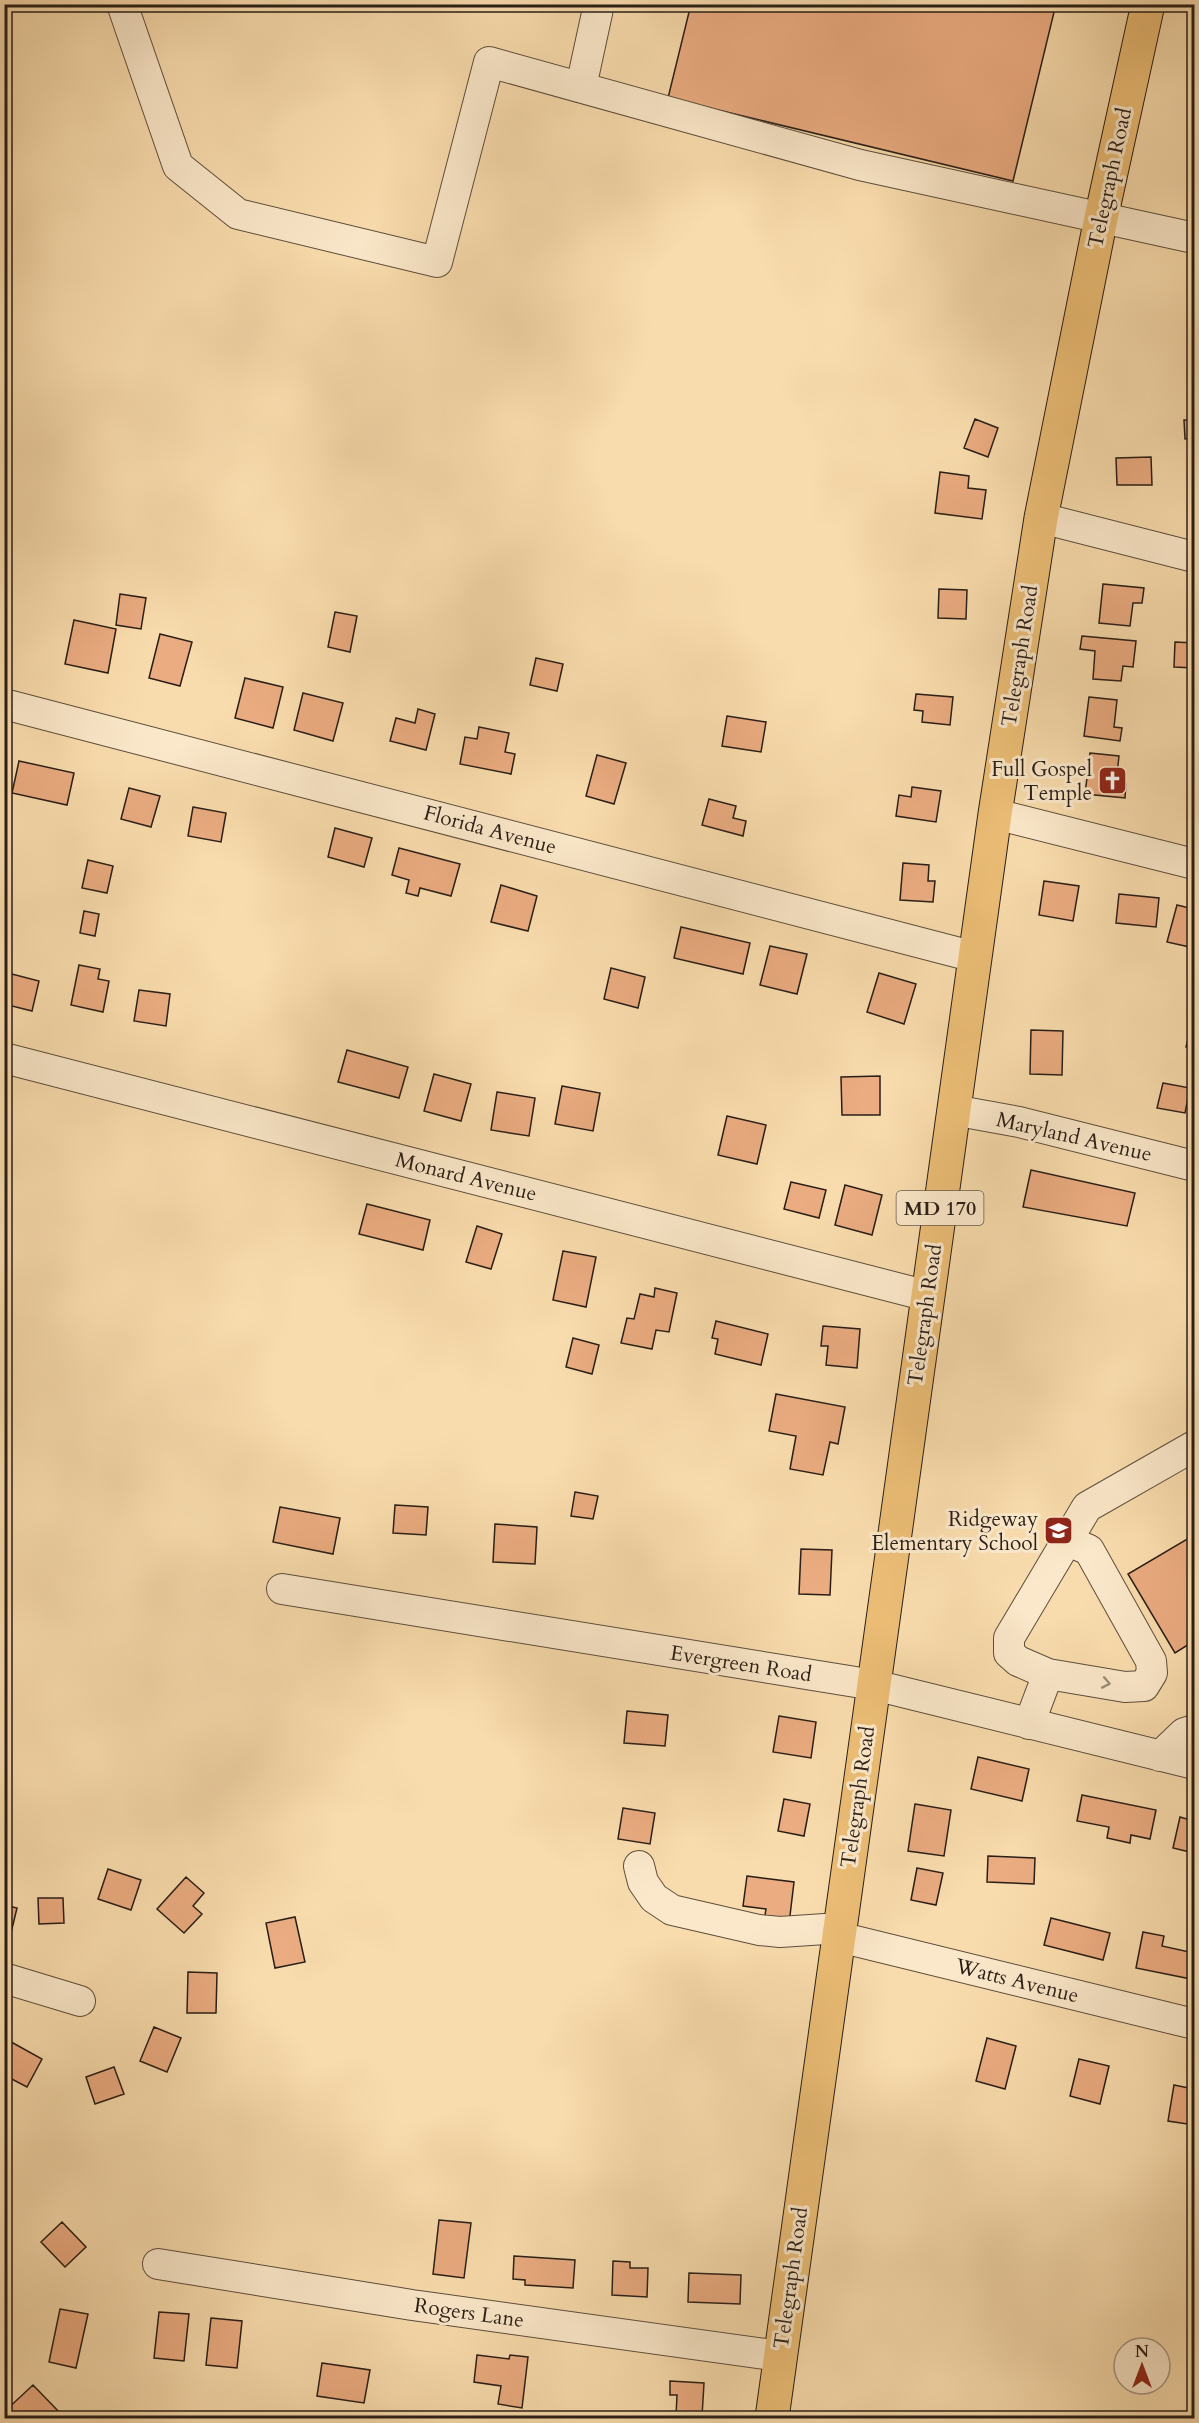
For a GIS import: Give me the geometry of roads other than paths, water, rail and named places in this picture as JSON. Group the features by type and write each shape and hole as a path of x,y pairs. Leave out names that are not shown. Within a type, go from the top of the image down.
{"main road":[{"name":"Telegraph Road","path":"772,2418 953,1110 995,814 1041,518 1101,218 1148,4"}],"street":[{"path":"122,4 178,166 238,214 437,262 489,62 860,165 1194,238"},
{"path":"581,87 599,4"},
{"path":"1041,518 1194,557"},
{"name":"Florida Avenue","path":"4,704 975,957"},
{"path":"995,814 1194,864"},
{"name":"Monard Avenue","path":"4,1058 928,1296"},
{"name":"Maryland Avenue","path":"953,1110 1019,1122 1194,1166"},
{"path":"1066,1540 1089,1550 1151,1661 1152,1673 1144,1686 1125,1687 1071,1676 1048,1674 1018,1661 1009,1653 1009,1638 1066,1540 1087,1507 1194,1446"},
{"name":"Evergreen Road","path":"282,1589 874,1685 1194,1764"},
{"path":"1029,1724 1048,1674"},
{"path":"1160,1756 1184,1733 1194,1730"},
{"name":"Watts Avenue","path":"639,1866 643,1882 654,1898 672,1910 759,1930 840,1933 1194,2024"},
{"path":"4,1978 80,2001"},
{"name":"Rogers Lane","path":"158,2264 412,2306 780,2356"}],"place":[{"name":"Full Gospel Temple","path":"1113,781"},
{"name":"Ridgeway Elementary School","path":"1059,1531"}]}
